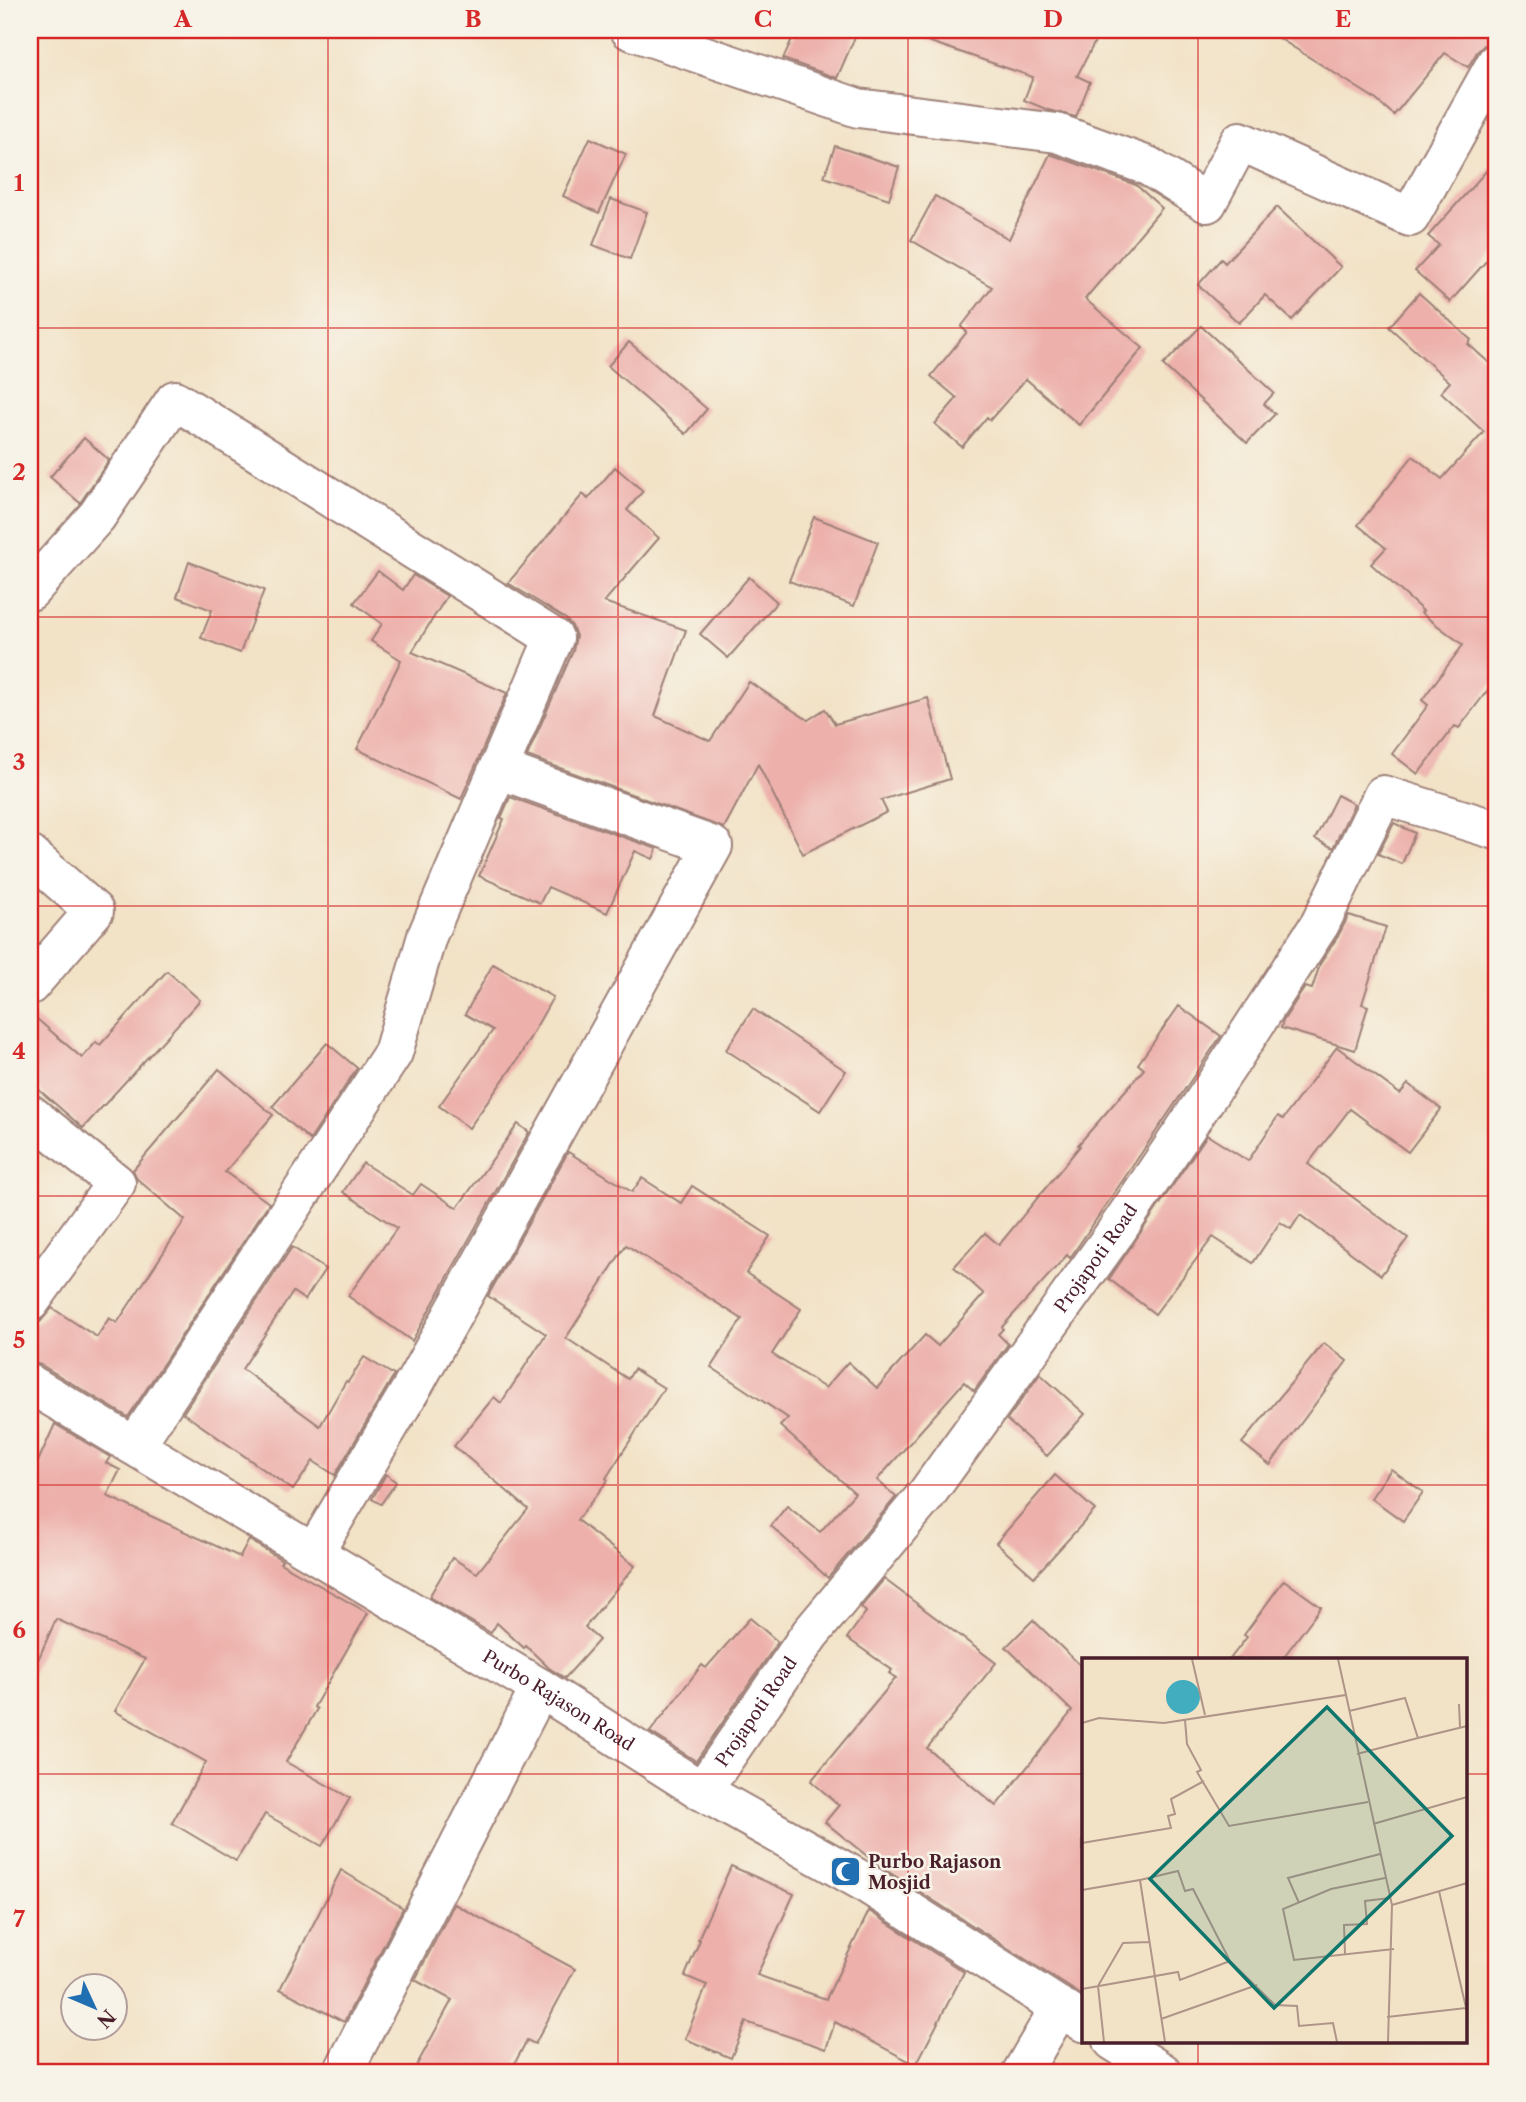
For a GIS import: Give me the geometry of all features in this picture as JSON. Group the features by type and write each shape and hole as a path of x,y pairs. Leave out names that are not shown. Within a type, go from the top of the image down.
{"street":[{"path":"630,30 858,108 1057,133 1148,166 1207,204 1240,141 1410,217 1496,63"},
{"path":"30,591 97,516 174,400 554,638 426,936 393,1053 135,1446"},
{"path":"314,1553 417,1379 713,846 498,769"},
{"name":"Projapoti Road","path":"702,1791 810,1634 926,1496 1115,1233 1320,924 1382,795 1496,830"},
{"path":"30,855 94,911 30,985"},
{"path":"30,1114 116,1183 30,1302"},
{"name":"Purbo Rajason Road","path":"30,1384 540,1688 702,1791 864,1882 1072,2014"},
{"path":"343,2072 540,1688"},
{"path":"1022,2072 1072,2014"},
{"path":"1115,2042 1162,2072"}],"building":[{"path":"796,30 858,30 837,78 783,59"},
{"path":"914,30 1021,30 1052,40 1058,30 1101,30 1077,76 1090,82 1076,117 1024,100 1033,77 913,36"},
{"path":"1266,30 1496,30 1496,41 1484,45 1468,67 1445,53 1394,115 1374,98"},
{"path":"590,138 626,154 599,213 563,196"},
{"path":"835,146 899,167 889,199 824,177"},
{"path":"1050,154 1136,185 1162,208 1085,299 1143,348 1079,425 1026,379 990,420 987,417 962,447 935,424 957,398 931,376 967,332 961,327 992,287 911,240 935,196 1009,239"},
{"path":"1496,160 1496,250 1450,302 1415,271 1439,245 1428,236"},
{"path":"611,199 647,212 630,259 593,245"},
{"path":"1277,207 1341,267 1292,320 1265,295 1239,323 1198,285 1221,259 1225,263"},
{"path":"1419,293 1471,340 1468,344 1496,369 1496,679 1459,728 1455,726 1418,774 1392,754 1428,705 1422,700 1463,645 1421,613 1423,611 1371,564 1386,548 1358,525 1413,456 1442,479 1484,432 1441,392 1450,382 1389,327"},
{"path":"1201,326 1274,393 1264,404 1275,414 1247,443 1163,365"},
{"path":"629,342 707,409 686,434 608,366"},
{"path":"84,438 109,460 80,503 50,477"},
{"path":"615,467 643,491 627,510 659,538 604,602 686,630 655,716 710,741 749,682 808,720 825,709 835,724 928,698 950,779 881,800 887,812 803,854 758,764 724,828 527,756 573,651 576,636 566,619 508,583 583,494 588,499"},
{"path":"814,517 878,542 854,606 789,581"},
{"path":"189,562 264,590 240,653 201,638 212,610 177,597"},
{"path":"378,571 403,590 413,575 447,596 412,652 507,693 461,799 357,749 401,660 371,641 382,624 354,603"},
{"path":"749,577 777,602 728,658 700,634"},
{"path":"1337,795 1354,804 1333,848 1315,839"},
{"path":"510,797 657,849 653,859 635,851 607,913 548,887 540,903 479,876 504,819 501,818"},
{"path":"1394,823 1415,833 1402,864 1378,854"},
{"path":"1349,915 1386,927 1362,1004 1368,1006 1355,1050 1281,1028 1305,987 1312,989 1320,964"},
{"path":"493,964 553,997 518,1059 469,1128 439,1106 493,1030 465,1014"},
{"path":"167,971 200,1000 83,1128 30,1082 30,1013 82,1058 96,1042 100,1045"},
{"path":"1179,1006 1221,1036 1070,1258 1067,1255 1002,1327 998,1334 1008,1344 974,1391 964,1382 877,1480 896,1497 828,1578 771,1526 787,1506 820,1532 855,1493 780,1426 788,1418 711,1367 742,1319 626,1245 566,1338 628,1379 634,1369 664,1388 606,1478 608,1480 577,1520 635,1566 585,1627 599,1640 565,1678 549,1668 526,1646 524,1648 497,1623 491,1633 429,1597 452,1558 477,1573 528,1509 454,1446 494,1397 501,1403 546,1334 488,1296 568,1152 632,1192 642,1178 681,1203 692,1186 770,1236 746,1273 801,1309 772,1354 825,1388 848,1362 877,1388 925,1335 938,1346 984,1294 954,1267 985,1233 999,1245 1080,1146 1078,1145 1144,1069 1138,1064"},
{"path":"753,1009 846,1071 820,1111 726,1050"},
{"path":"327,1043 357,1068 310,1140 272,1107"},
{"path":"1337,1047 1400,1094 1408,1084 1441,1109 1408,1152 1350,1109 1308,1164 1408,1238 1381,1275 1300,1215 1291,1229 1280,1222 1253,1263 1213,1237 1155,1314 1109,1279 1207,1135 1248,1161 1278,1116 1283,1119"},
{"path":"219,1069 273,1115 225,1172 269,1203 128,1417 41,1365 30,1362 30,1324 40,1322 52,1308 97,1337 109,1318 117,1323 185,1220 137,1179 133,1170"},
{"path":"518,1124 529,1132 412,1341 348,1296 397,1228 343,1192 363,1163 413,1195 421,1184 457,1208"},
{"path":"292,1247 325,1269 305,1300 293,1292 242,1369 320,1426 346,1381 348,1382 364,1357 394,1375 335,1475 313,1461 293,1490 183,1413"},
{"path":"1324,1343 1347,1361 1270,1465 1242,1443"},
{"path":"1040,1374 1085,1414 1047,1456 1007,1420"},
{"path":"55,1424 110,1457 106,1463 120,1470 107,1496 240,1557 249,1540 282,1560 280,1563 368,1613 286,1762 350,1798 322,1846 265,1814 236,1861 172,1823 206,1762 115,1711 145,1659 56,1619 30,1678 30,1479"},
{"path":"1391,1469 1423,1492 1403,1521 1371,1498"},
{"path":"386,1474 396,1482 381,1504 372,1499"},
{"path":"1055,1475 1095,1510 1034,1577 996,1543"},
{"path":"884,1579 996,1663 927,1748 996,1806 1072,1711 1006,1647 1033,1620 1082,1667 1082,1995 878,1865 825,1822 839,1805 811,1781 896,1678 889,1673 892,1670 847,1638 866,1612 861,1607"},
{"path":"1284,1580 1321,1607 1283,1658 1231,1658 1247,1637 1244,1635"},
{"path":"750,1618 778,1642 696,1761 650,1732 702,1665 706,1668"},
{"path":"731,1866 794,1894 757,1975 826,1999 869,1911 964,1972 916,2065 835,2022 826,2049 746,2022 731,2058 685,2039 707,1985 685,1976 700,1940 698,1939"},
{"path":"341,1870 403,1908 344,2022 280,1989"},
{"path":"454,1904 575,1969 535,2044 527,2040 510,2072 413,2072 452,2000 415,1980"}],"place":[{"name":"Purbo Rajason Mosjid","path":"845,1872"}]}
